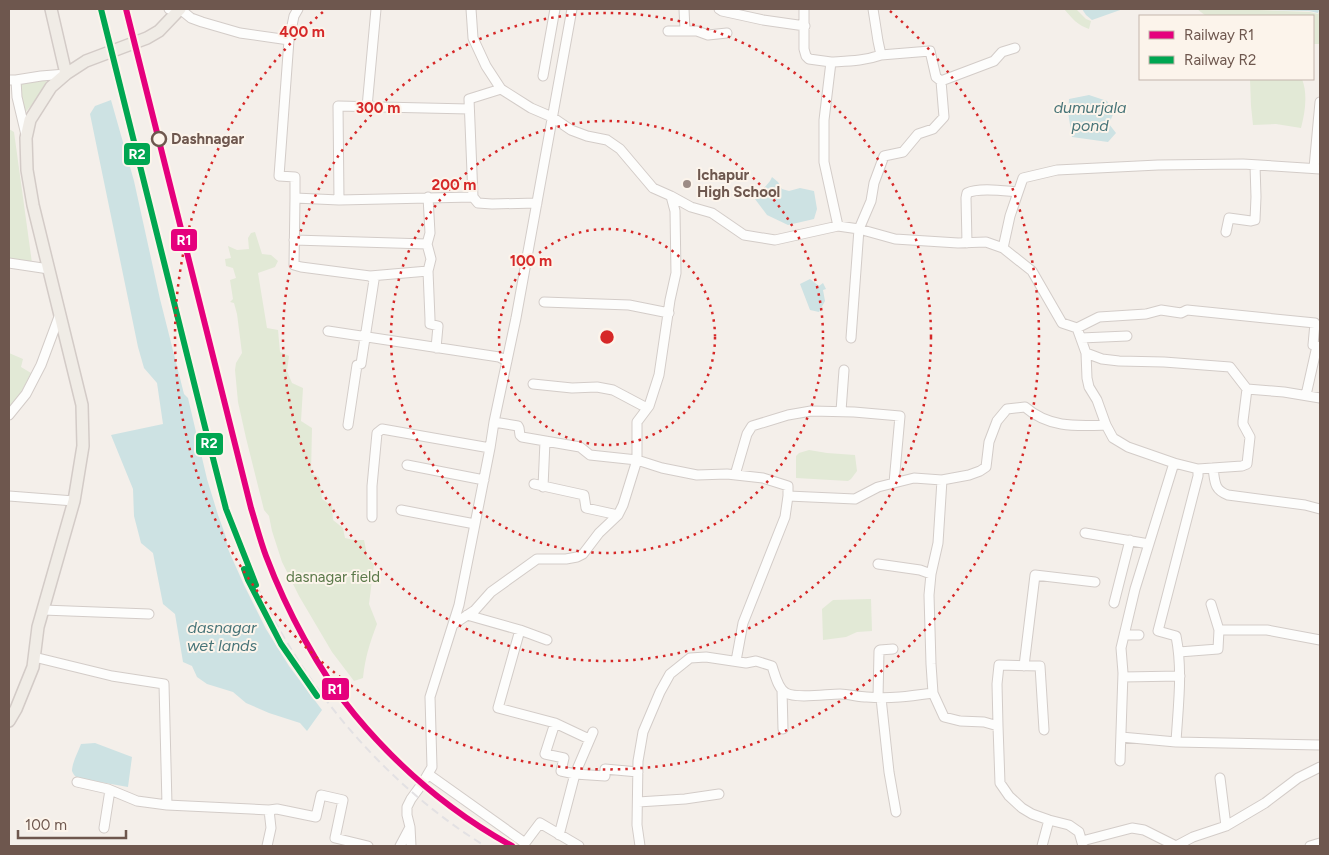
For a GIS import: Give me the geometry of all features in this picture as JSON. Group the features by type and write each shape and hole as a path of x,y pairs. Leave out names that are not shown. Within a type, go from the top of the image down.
{"main road":[{"path":"51,9 66,74"},
{"path":"9,721 16,709 32,667 38,627 74,502 83,446 82,404 33,205 27,170 26,138 30,120 51,87 66,74 86,61 147,38 159,31 180,9"}],"street":[{"path":"180,9 191,18 240,33 289,40"},
{"path":"298,9 294,16 289,40 279,176 295,176 294,265 370,276 428,271"},
{"path":"367,107 376,9"},
{"path":"470,9 473,38 486,66 501,89 530,108 552,117 571,130 586,136 607,140 620,149 653,188 691,207 712,214 744,235 775,240 838,226 859,228 895,239 986,242 1003,248 1032,270 1062,323 1077,328 1099,317 1146,314 1161,310 1181,313 1187,310 1317,319 1313,345 1317,346 1306,395"},
{"path":"543,76 555,9"},
{"path":"411,846 407,807 432,767 430,697 459,605 507,361 572,9"},
{"path":"684,9 685,30"},
{"path":"720,9 763,20 805,26"},
{"path":"804,9 804,49 809,59 832,62 930,51 936,77 941,81 944,117 933,129 918,134 903,152 884,156 874,183 871,201 859,228 851,338"},
{"path":"873,9 881,55"},
{"path":"668,31 696,31 708,35 727,33"},
{"path":"941,81 994,61 1002,52 1015,48"},
{"path":"832,62 824,120 824,162 838,226"},
{"path":"26,138 12,80 66,74"},
{"path":"501,89 469,99 472,197 478,203 536,203"},
{"path":"1003,248 1010,216 1023,178 1057,170 1158,165 1255,165 1317,168 1320,102"},
{"path":"339,200 338,106 470,109"},
{"path":"1226,232 1229,218 1251,221 1255,218 1255,165"},
{"path":"967,242 967,193 978,190 1018,192"},
{"path":"454,624 475,610 490,592 537,559 566,559 583,554 599,533 618,515 624,505 637,460 637,422 647,408 659,375 676,273 675,211 671,196"},
{"path":"428,197 430,233 426,244 431,259 428,271 430,324 438,326 436,348"},
{"path":"295,198 339,200 472,197"},
{"path":"294,240 426,244"},
{"path":"9,263 49,269"},
{"path":"348,425 357,365 361,364 366,336 374,280 370,276"},
{"path":"544,302 629,305 668,314"},
{"path":"9,415 26,394 41,365 60,314"},
{"path":"1077,328 1086,353 1089,387 1113,438 1128,447 1198,469 1247,464 1250,437 1243,424 1247,389 1230,367 1102,360 1086,353"},
{"path":"328,331 498,357 507,361"},
{"path":"1081,338 1127,336"},
{"path":"842,411 844,370"},
{"path":"533,384 572,388 597,387 613,390 647,408"},
{"path":"1247,389 1284,392 1320,398"},
{"path":"788,496 855,499 878,487 914,478 942,480 980,471 986,467 988,442 997,422 1007,409 1025,407 1032,414 1055,423 1070,426 1106,425"},
{"path":"735,475 747,434 752,426 788,415 811,411 842,411 900,416 894,483"},
{"path":"494,422 518,426 522,437 580,447 590,455 637,460 662,468 697,475 727,474 763,478 788,486 785,517 743,623 736,662"},
{"path":"372,517 372,486 377,433 382,429 490,448"},
{"path":"545,441 538,486 584,495 586,508 618,515"},
{"path":"1120,761 1123,677 1121,648 1135,589 1174,463"},
{"path":"407,465 484,480"},
{"path":"1213,468 1218,490 1228,496 1305,505 1320,510"},
{"path":"1176,742 1180,676 1179,652 1176,636 1158,631 1196,486 1198,469"},
{"path":"942,480 938,543 931,574 929,595 933,693 944,717 960,721 984,722 998,726"},
{"path":"9,496 74,502"},
{"path":"401,510 475,524"},
{"path":"1085,533 1149,544"},
{"path":"1114,603 1130,540"},
{"path":"878,564 920,570 931,574"},
{"path":"1024,666 1035,575 1095,582"},
{"path":"1179,652 1218,649 1219,630 1211,604"},
{"path":"43,610 149,614"},
{"path":"467,615 547,640"},
{"path":"520,630 498,708 555,723 591,736 575,774 559,836"},
{"path":"1219,630 1267,630 1320,640"},
{"path":"1124,635 1140,635"},
{"path":"893,649 879,651 879,698 888,772 896,812"},
{"path":"34,657 112,676 164,684 167,805"},
{"path":"640,846 637,824 638,761 643,732 670,674 690,658 706,657 746,663 756,661 772,666 782,690 783,729"},
{"path":"1044,730 1040,666 999,665 997,684 1000,783 1022,808 1032,814 1069,825 1079,832 1082,843 1132,828 1144,830 1176,846 1193,837 1226,826 1265,803 1298,778 1320,767"},
{"path":"1123,677 1180,676"},
{"path":"782,690 788,695 843,694 879,698 908,697 933,693"},
{"path":"555,723 545,754 564,758 561,771 605,776 605,769 638,772"},
{"path":"1121,737 1176,742 1320,744"},
{"path":"428,774 525,843 540,823 559,836 579,846"},
{"path":"1220,778 1226,826"},
{"path":"77,782 110,790 137,801 167,805 277,809 316,817 321,795 342,800 335,838 368,846"},
{"path":"104,828 110,790"},
{"path":"638,802 684,799 719,794"},
{"path":"267,846 270,828 269,810"},
{"path":"1042,846 1049,820"},
{"path":"400,846 410,827"},
{"path":"1310,846 1320,843"}],"green space":[{"path":"1064,9 1076,9 1086,19 1091,21 1089,29 1078,23"},
{"path":"1197,9 1310,12 1318,14 1320,11 1320,44 1314,44 1314,15 1205,15"},
{"path":"49,77 37,99 22,116 20,82"},
{"path":"1250,80 1302,80 1305,104 1301,128 1276,124 1253,125"},
{"path":"9,129 14,132 32,263 9,259"},
{"name":"dasnagar field","path":"255,232 262,254 271,255 278,261 275,267 258,273 267,328 278,330 280,352 289,356 287,371 292,383 303,388 301,421 312,428 311,474 319,477 322,499 332,506 333,520 343,528 345,538 364,540 368,559 374,564 369,604 377,624 368,650 363,678 354,681 332,652 299,596 282,562 269,516 264,510 238,402 235,370 236,363 242,353 237,314 234,303 230,302 233,299 230,280 236,278 233,268 226,266 225,259 231,258 228,246 237,250 249,249 248,238 251,233"},
{"path":"9,353 23,359 21,367 31,373 9,412"},
{"path":"809,450 855,455 857,471 848,481 796,478 796,456"},
{"path":"871,599 872,631 857,632 846,637 823,640 822,609 833,600"}],"water":[{"path":"1082,9 1123,9 1092,20"},
{"path":"1228,9 1320,9 1318,13 1309,11"},
{"name":"dumurjala pond","path":"1089,95 1107,101 1114,112 1109,124 1116,133 1108,142 1072,137 1068,112 1069,99"},
{"name":"dasnagar wet lands","path":"111,100 134,181 160,299 184,394 188,398 207,479 228,549 266,629 289,666 322,710 307,731 300,723 269,713 246,703 233,692 207,684 197,677 192,666 183,662 175,614 163,604 153,553 141,543 134,516 133,489 111,435 163,424 157,383 144,368 138,347 90,114 95,106"},
{"path":"772,177 782,189 789,191 800,188 814,191 817,209 814,219 788,225 767,215 755,199"},
{"path":"810,279 819,286 823,283 826,289 823,290 825,301 819,312 810,310 800,284"},
{"path":"95,743 132,757 128,787 77,778 74,775 72,771 73,765 81,744"}],"railway":[{"path":"101,9 221,490 245,559 268,608 295,655 326,700 361,742 399,780 440,815 485,846"},
{"path":"126,9 251,508 266,556 283,597 316,660 355,715 389,753 447,804 512,846"}],"rail line":[{"name":"R2","path":"101,9 226,509 256,585"},
{"name":"R1","path":"126,9 251,508 266,556 283,597 316,660 355,715 389,753 447,804 512,846"},
{"name":"R2","path":"244,569 281,644 317,696"}],"place":[{"name":"Dashnagar","path":"159,139"},
{"name":"Ichapur High School","path":"687,184"}]}
